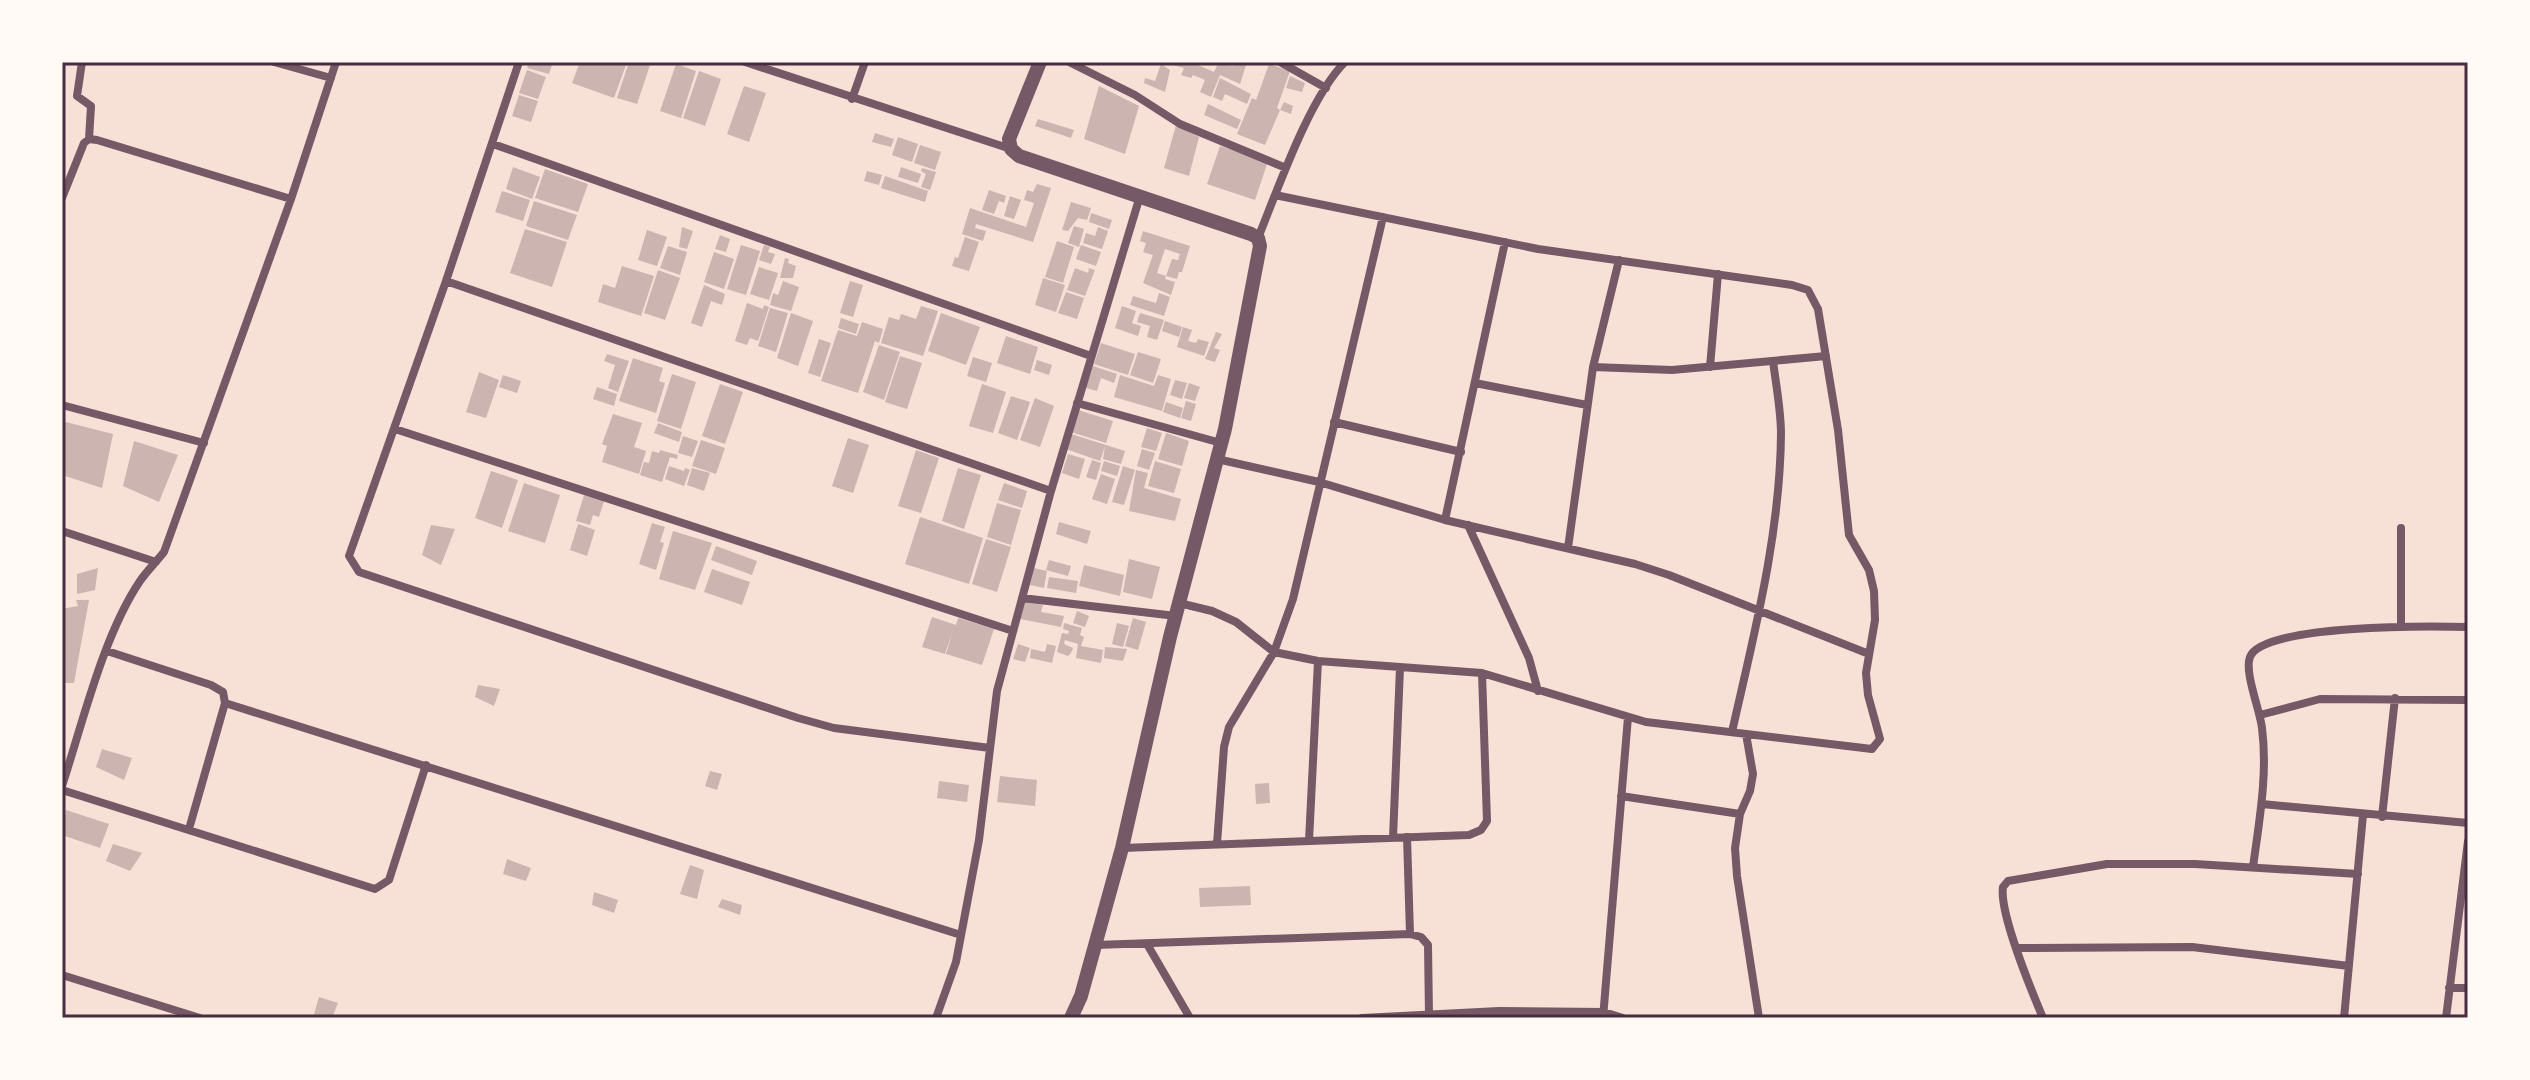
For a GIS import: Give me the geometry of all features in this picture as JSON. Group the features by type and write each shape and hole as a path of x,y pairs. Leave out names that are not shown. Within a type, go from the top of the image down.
{"street":[{"path":"82,62 77,96 91,106 89,139"},
{"path":"274,62 331,78"},
{"path":"336,62 291,199 164,552 126,605 107,651 62,788 375,889 389,880 426,765"},
{"path":"519,62 349,556 359,572 798,718 834,728 990,748"},
{"path":"745,62 1011,149 1019,156 1258,238"},
{"path":"852,99 865,62"},
{"path":"1011,149 1009,139 1040,62"},
{"path":"1069,62 1135,95 1193,130 1286,168"},
{"path":"1280,62 1326,88"},
{"path":"1071,1018 1096,945 1122,848 1221,443 1260,246 1258,238 1286,168 1326,88 1345,62"},
{"path":"62,198 84,143 89,139 291,199"},
{"path":"493,144 1091,356"},
{"path":"1022,598 1212,611 1236,622 1274,652 1318,661 1482,673 1646,722 1872,749 1880,739 1868,695 1866,673 1875,620 1874,591 1869,570 1849,535 1838,430 1826,356 1816,300 1808,290 1792,285 1505,242 1275,195"},
{"path":"936,1018 948,989 979,840 997,691 1051,491 1140,196"},
{"path":"1217,844 1224,747 1229,727 1274,652 1293,599 1383,217"},
{"path":"1445,520 1505,242"},
{"path":"1568,548 1593,367 1619,260"},
{"path":"1710,367 1718,274"},
{"path":"446,281 1051,491"},
{"path":"1593,367 1672,370 1826,356"},
{"path":"1732,732 1760,611 1777,517 1781,431 1773,361"},
{"path":"1475,383 1587,405"},
{"path":"1077,403 1221,443"},
{"path":"62,405 204,443"},
{"path":"1334,422 1461,452"},
{"path":"395,429 1013,631"},
{"path":"1217,459 1319,482 1445,520 1669,575 1869,654"},
{"path":"1468,525 1535,671 1538,691"},
{"path":"2401,528 2401,626"},
{"path":"62,531 156,562"},
{"path":"2253,867 2262,804 2264,745 2249,672 2249,658 2256,647 2270,641 2351,628 2468,627"},
{"path":"107,651 211,685 223,692 225,703 189,829"},
{"path":"1309,841 1318,661"},
{"path":"1393,838 1400,668"},
{"path":"1122,848 1469,835 1481,830 1487,821 1482,673"},
{"path":"2382,817 2395,698"},
{"path":"2260,715 2320,699 2468,700"},
{"path":"225,703 961,935"},
{"path":"1603,1015 1628,717"},
{"path":"1746,734 1753,774 1750,791 1740,814 1735,848 1759,1018"},
{"path":"1621,796 1740,814"},
{"path":"2262,804 2468,823"},
{"path":"2344,1018 2363,815"},
{"path":"1407,837 1410,934"},
{"path":"2446,1018 2468,841"},
{"path":"2043,1018 2002,893 2008,881 2107,864 2195,864 2358,874"},
{"path":"1096,945 1410,934 1421,937 1428,945 1429,1016"},
{"path":"1147,944 1190,1018"},
{"path":"2018,948 2192,947 2349,966"},
{"path":"62,975 200,1018"},
{"path":"2449,988 2468,988"},
{"path":"1362,1018 1603,1015 1623,1018"}],"building":[{"path":"529,62 553,62 549,74 527,68"},
{"path":"580,62 627,62 614,98 572,83"},
{"path":"629,62 651,62 637,104 617,98"},
{"path":"1162,62 1191,62 1214,72 1219,62 1233,66 1235,62 1247,62 1240,84 1220,75 1211,97 1200,92 1205,80 1193,75 1191,78 1181,75 1184,68"},
{"path":"676,64 696,71 681,118 660,111"},
{"path":"1161,64 1170,70 1165,92 1144,83 1145,78 1155,81"},
{"path":"1269,64 1290,71 1277,108 1280,110 1265,145 1237,134 1252,98 1256,100"},
{"path":"527,70 546,77 538,99 519,93"},
{"path":"699,71 721,79 705,126 683,118"},
{"path":"1290,76 1305,83 1302,92 1286,88"},
{"path":"1220,78 1251,94 1247,104 1225,94 1222,101 1213,97"},
{"path":"744,86 766,93 749,142 727,134"},
{"path":"1099,86 1139,106 1125,154 1084,139"},
{"path":"519,95 538,101 531,122 512,116"},
{"path":"1284,102 1293,106 1291,114 1280,110"},
{"path":"1208,104 1241,120 1237,129 1204,115"},
{"path":"1038,119 1074,130 1071,138 1035,126"},
{"path":"1176,125 1199,137 1189,176 1164,168"},
{"path":"875,133 894,139 891,147 872,142"},
{"path":"898,137 918,144 912,162 892,155"},
{"path":"920,145 941,152 935,170 914,163"},
{"path":"1220,146 1268,161 1255,200 1207,184"},
{"path":"513,167 540,177 532,199 506,189"},
{"path":"901,167 921,174 918,183 898,177"},
{"path":"922,168 936,172 930,190 921,187 926,174 921,171"},
{"path":"545,169 588,184 578,212 535,198"},
{"path":"867,171 882,175 879,185 864,181"},
{"path":"885,176 928,191 925,202 881,188"},
{"path":"1037,184 1051,188 1033,242 976,224 975,228 986,231 983,241 962,234 970,208 1026,227 1034,203 1024,200 1027,190 1033,192"},
{"path":"989,190 1006,196 1004,203 999,201 994,214 982,210"},
{"path":"502,191 530,200 523,221 495,212"},
{"path":"1010,196 1021,200 1014,219 1004,216"},
{"path":"534,201 577,215 568,240 526,226"},
{"path":"1071,202 1091,208 1087,220 1078,218 1068,231 1062,230"},
{"path":"1091,213 1112,220 1109,229 1089,222"},
{"path":"1074,226 1084,229 1079,247 1068,243"},
{"path":"682,227 693,231 687,249 679,247"},
{"path":"1098,227 1108,231 1102,249 1083,243 1086,233 1095,236"},
{"path":"525,229 567,242 552,287 510,273"},
{"path":"647,230 667,237 657,266 638,260"},
{"path":"1143,231 1190,246 1177,279 1166,276 1165,279 1175,282 1171,295 1143,283 1153,255 1143,252 1146,243 1140,241","holes":["1165,249 1180,254 1178,260 1172,259 1166,276 1157,273"]},
{"path":"720,235 730,239 726,252 715,249"},
{"path":"965,237 979,242 969,271 952,266"},
{"path":"1057,241 1074,247 1063,283 1045,277"},
{"path":"741,245 760,251 746,295 727,289"},
{"path":"764,245 770,247 768,252 775,254 771,264 759,260"},
{"path":"1081,245 1101,252 1096,266 1076,259"},
{"path":"668,246 687,252 680,275 660,268"},
{"path":"714,252 734,259 724,289 704,282"},
{"path":"785,258 796,266 793,278 780,278"},
{"path":"622,266 654,276 641,316 598,302 603,284 615,288"},
{"path":"759,267 778,273 769,300 750,294"},
{"path":"1075,268 1088,273 1089,268 1095,270 1085,296 1067,290"},
{"path":"658,270 680,278 665,320 644,313"},
{"path":"1043,278 1065,285 1056,312 1035,305"},
{"path":"783,281 799,287 791,311 770,305 773,293 778,295"},
{"path":"850,281 863,285 853,317 840,313"},
{"path":"704,285 725,294 722,305 711,301 702,327 691,323"},
{"path":"1066,292 1084,298 1077,319 1058,313"},
{"path":"1159,293 1170,297 1164,316 1130,305 1133,296 1156,303"},
{"path":"747,303 763,309 764,305 769,307 758,341 750,338 747,345 735,341"},
{"path":"921,306 938,311 923,356 881,343 889,317 899,320 901,314 916,319"},
{"path":"1122,306 1136,311 1132,323 1141,326 1138,336 1115,328"},
{"path":"770,308 788,313 776,352 758,346"},
{"path":"791,313 813,321 798,366 777,358"},
{"path":"941,313 980,327 966,365 928,351"},
{"path":"1140,313 1164,320 1157,340 1147,337 1150,326 1137,322"},
{"path":"841,318 859,324 856,334 838,328"},
{"path":"1165,321 1182,327 1179,337 1162,331"},
{"path":"862,322 883,329 879,343 875,341 858,393 821,381 838,330 857,336"},
{"path":"1183,327 1192,330 1188,341 1196,343 1198,339 1209,342 1204,356 1177,347"},
{"path":"1216,332 1222,334 1214,348 1220,350 1215,362 1205,359"},
{"path":"1006,336 1038,347 1030,374 997,363"},
{"path":"819,339 831,343 820,377 808,373"},
{"path":"1101,343 1135,354 1128,375 1094,364"},
{"path":"879,345 900,352 884,400 863,392"},
{"path":"1138,352 1161,359 1153,383 1130,375"},
{"path":"607,354 629,361 618,392 608,388 615,365 604,361"},
{"path":"900,356 922,363 907,409 885,402"},
{"path":"973,357 992,363 986,382 967,376"},
{"path":"633,358 663,368 659,381 665,383 656,413 619,401"},
{"path":"1037,360 1052,365 1049,375 1034,370"},
{"path":"1093,366 1117,374 1114,383 1101,378 1097,391 1086,388"},
{"path":"479,372 499,380 486,418 466,412"},
{"path":"672,374 696,382 681,429 657,421"},
{"path":"503,375 521,381 517,393 499,387"},
{"path":"1120,375 1154,386 1158,375 1171,379 1162,411 1114,397"},
{"path":"1175,380 1187,383 1182,399 1170,395"},
{"path":"1189,383 1200,387 1195,401 1184,398"},
{"path":"720,384 743,392 725,444 702,436"},
{"path":"982,384 1006,392 993,433 969,426"},
{"path":"597,387 617,394 614,406 593,399"},
{"path":"1011,396 1030,402 1017,440 998,433"},
{"path":"1035,398 1054,406 1040,447 1020,440"},
{"path":"1186,401 1196,404 1191,421 1181,418"},
{"path":"1166,402 1183,408 1180,418 1163,412"},
{"path":"1078,410 1113,421 1106,443 1071,432"},
{"path":"613,414 642,423 634,447 646,451 639,474 602,462 607,446 602,444"},
{"path":"62,421 113,434 102,488 62,475"},
{"path":"658,423 682,432 679,442 654,433"},
{"path":"1147,428 1162,433 1156,451 1141,447"},
{"path":"1166,433 1189,441 1182,466 1158,459"},
{"path":"1071,434 1125,451 1121,464 1103,459 1105,446 1100,461 1066,449"},
{"path":"683,436 698,441 692,457 678,453"},
{"path":"848,438 869,445 853,493 832,486"},
{"path":"701,440 725,448 716,474 692,466"},
{"path":"134,441 178,455 159,502 123,486"},
{"path":"1142,449 1155,453 1149,470 1137,466"},
{"path":"660,450 678,455 677,459 670,457 662,482 640,475 644,462 649,463 652,451 659,453"},
{"path":"916,450 939,458 921,513 898,506"},
{"path":"1068,454 1085,459 1079,479 1062,473"},
{"path":"1092,460 1101,463 1096,480 1086,477"},
{"path":"1104,461 1120,466 1117,476 1101,471"},
{"path":"1155,461 1181,469 1174,493 1148,486"},
{"path":"669,466 690,470 684,486 665,479"},
{"path":"1123,466 1135,470 1124,505 1112,502"},
{"path":"692,468 710,473 704,491 687,485"},
{"path":"958,468 981,475 964,529 942,521"},
{"path":"1136,470 1148,473 1144,488 1181,499 1175,521 1129,511"},
{"path":"491,471 518,480 502,528 475,518"},
{"path":"1101,474 1115,479 1107,504 1092,499"},
{"path":"524,483 560,495 545,543 508,531"},
{"path":"1004,483 1027,491 1022,508 998,500"},
{"path":"584,495 604,501 599,517 593,515 590,525 576,521"},
{"path":"997,503 1021,510 1011,545 987,537"},
{"path":"920,517 983,538 969,584 905,564"},
{"path":"1059,522 1091,531 1087,544 1056,534"},
{"path":"652,523 665,527 656,570 639,564"},
{"path":"578,524 595,530 587,556 570,550"},
{"path":"431,525 455,529 441,565 422,555"},
{"path":"673,531 712,543 695,590 659,579"},
{"path":"986,539 1011,547 997,592 972,584"},
{"path":"716,546 757,561 752,575 711,560"},
{"path":"1129,559 1160,567 1152,599 1123,592"},
{"path":"1049,560 1071,566 1068,576 1046,570"},
{"path":"1084,565 1124,575 1120,596 1079,586"},
{"path":"98,568 95,590 77,594 77,574"},
{"path":"1034,568 1047,571 1044,588 1030,585"},
{"path":"712,569 750,582 742,605 704,592"},
{"path":"1049,577 1078,581 1076,593 1047,588"},
{"path":"76,600 89,600 74,683 62,683 62,609 78,606"},
{"path":"1024,601 1043,605 1041,612 1064,616 1061,627 1020,619"},
{"path":"1077,611 1089,616 1085,627 1073,623"},
{"path":"932,617 956,625 958,618 994,629 982,665 946,654 953,630 945,654 922,647"},
{"path":"1133,618 1146,622 1138,650 1125,646"},
{"path":"1064,623 1082,628 1080,635 1084,637 1081,646 1103,650 1101,663 1076,658 1078,644 1065,640 1064,644 1073,648 1071,653 1068,656 1057,652 1062,633 1068,634 1069,631 1063,629"},
{"path":"1117,623 1129,626 1123,647 1112,644"},
{"path":"1018,644 1030,648 1025,662 1013,659"},
{"path":"1047,644 1056,646 1052,663 1030,658 1031,649 1045,652"},
{"path":"1105,647 1127,649 1123,661 1104,658"},
{"path":"478,685 500,689 494,706 475,697"},
{"path":"102,749 132,758 124,780 96,767"},
{"path":"710,771 722,774 717,790 705,786"},
{"path":"1000,776 1037,780 1035,806 997,802"},
{"path":"939,781 969,785 967,802 937,798"},
{"path":"1269,783 1270,803 1256,804 1255,784"},
{"path":"66,810 109,824 100,848 62,835"},
{"path":"113,844 142,853 130,871 106,861"},
{"path":"507,859 531,868 526,881 503,874"},
{"path":"690,865 704,870 697,899 680,894"},
{"path":"1250,886 1251,905 1200,907 1199,888"},
{"path":"594,892 618,900 614,913 592,905"},
{"path":"722,899 742,905 740,915 718,907"},
{"path":"319,997 338,1003 332,1018 313,1018"}]}
